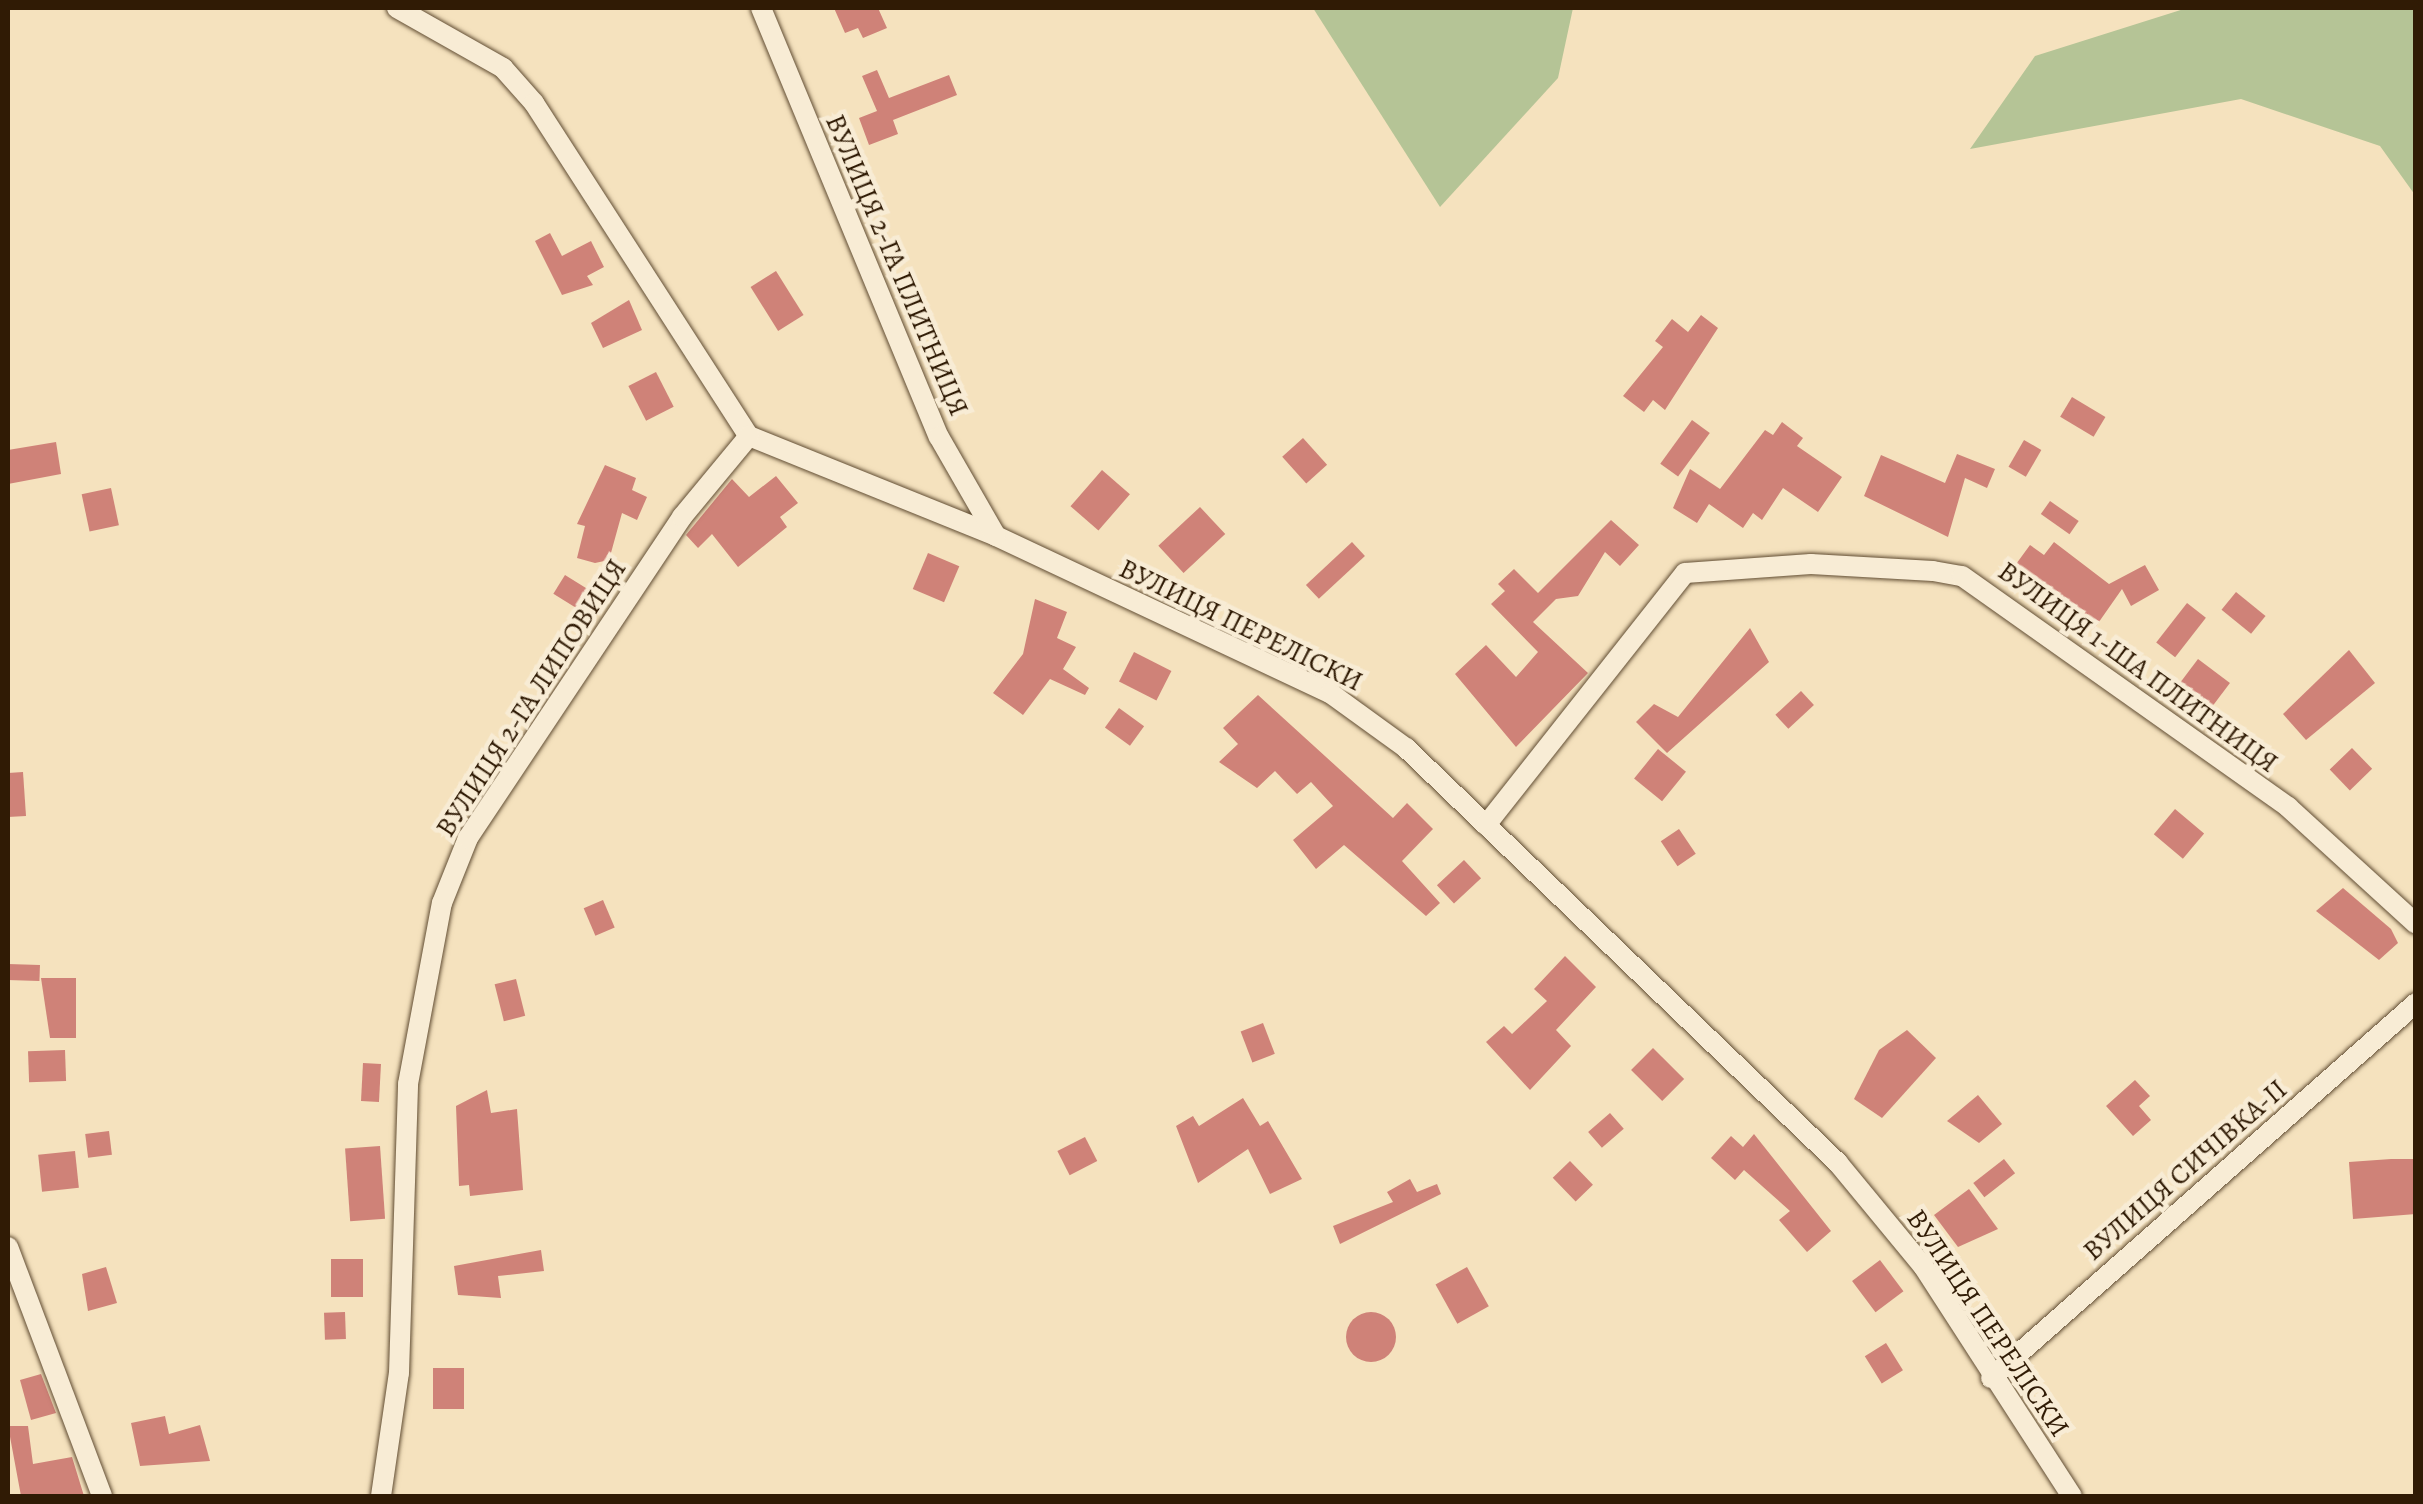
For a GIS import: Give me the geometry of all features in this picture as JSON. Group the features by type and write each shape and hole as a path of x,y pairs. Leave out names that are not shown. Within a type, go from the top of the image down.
{"street":[{"path":"397,8 503,68 534,103 750,436"},
{"name":"ВУЛИЦЯ 2-ГА ПЛИТНИЦЯ","path":"761,8 933,422 996,536"},
{"name":"ВУЛИЦЯ ПЕРЕЛІСКИ","path":"750,436 996,536 1330,693 1406,748 1838,1163 1923,1266 1991,1378 2072,1496"},
{"name":"ВУЛИЦЯ 2-ГА ЛИПОВИЦЯ","path":"381,1496 398,1373 408,1084 442,903 468,838 682,517 750,436"},
{"name":"ВУЛИЦЯ 1-ША ПЛИТНИЦЯ","path":"1486,826 1685,573 1811,564 1933,571 1962,576 2288,807 2416,924"},
{"name":"ВУЛИЦЯ СИЧІВКА-II","path":"1991,1378 2413,1010"},
{"path":"8,1248 102,1496"}],"green space":[{"path":"1313,8 1573,8 1558,78 1440,207"},
{"path":"2187,8 2415,8 2415,195 2380,146 2241,99 1970,149 2035,56"}],"building":[{"path":"834,8 878,8 887,28 863,38 858,28 845,33"},
{"path":"877,70 889,98 949,75 957,95 893,120 898,134 869,145 859,118 877,111 862,76"},
{"path":"550,233 562,256 591,241 604,267 587,276 593,285 562,295 535,241"},
{"path":"776,271 804,315 778,331 751,287"},
{"path":"629,300 642,330 603,348 591,323"},
{"path":"1701,315 1718,328 1665,410 1653,400 1644,412 1623,396 1663,347 1655,341 1672,319 1688,332"},
{"path":"656,372 674,407 646,421 628,386"},
{"path":"2072,397 2105,417 2094,437 2060,417"},
{"path":"1692,420 1710,433 1678,477 1660,464"},
{"path":"1782,422 1803,438 1797,446 1842,477 1818,512 1783,488 1762,520 1753,513 1743,528 1709,504 1697,523 1673,508 1690,469 1720,489 1765,430 1773,435"},
{"path":"1303,438 1327,465 1306,483 1282,457"},
{"path":"2024,440 2041,450 2026,477 2008,467"},
{"path":"56,442 61,474 8,484 8,450"},
{"path":"1957,454 1995,469 1987,488 1965,478 1948,537 1864,496 1881,455 1945,483"},
{"path":"605,465 636,478 632,490 647,497 637,520 622,513 609,560 595,563 577,558 585,526 577,524"},
{"path":"1102,470 1130,494 1098,531 1071,506"},
{"path":"776,476 798,503 780,517 787,527 738,567 712,534 698,548 686,535 732,479 749,497"},
{"path":"111,488 119,525 90,531 82,494"},
{"path":"2050,501 2079,521 2069,534 2041,514"},
{"path":"1200,507 1225,534 1184,573 1158,546"},
{"path":"1611,520 1639,545 1620,566 1605,552 1578,596 1556,599 1533,622 1588,673 1516,747 1455,674 1486,645 1516,677 1538,652 1491,604 1505,591 1498,584 1514,569 1538,593"},
{"path":"1352,542 1365,556 1319,599 1306,585"},
{"path":"2054,542 2109,584 2145,565 2159,590 2131,606 2122,589 2094,629 2011,571 2030,545 2044,555"},
{"path":"928,553 959,566 944,602 913,589"},
{"path":"565,575 589,590 577,608 553,594"},
{"path":"2236,592 2266,616 2251,634 2222,610"},
{"path":"1035,599 1067,612 1057,638 1076,647 1063,669 1089,688 1085,695 1050,679 1023,715 993,693 1023,654"},
{"path":"2187,603 2206,618 2175,657 2156,642"},
{"path":"1750,628 1769,662 1667,753 1636,722 1654,704 1678,717"},
{"path":"2349,650 2375,683 2306,740 2283,714"},
{"path":"1134,652 1171,671 1156,700 1119,681"},
{"path":"2198,659 2230,683 2211,708 2179,684"},
{"path":"1801,691 1814,705 1788,729 1775,715"},
{"path":"1258,695 1393,818 1407,803 1433,829 1402,861 1440,903 1426,916 1344,845 1316,869 1293,840 1333,806 1311,782 1297,794 1275,771 1257,788 1219,762 1238,744 1223,728"},
{"path":"1119,708 1144,726 1130,746 1105,727"},
{"path":"2352,748 2372,769 2350,790 2330,770"},
{"path":"1658,749 1686,772 1662,801 1634,779"},
{"path":"23,772 26,816 8,817 8,773"},
{"path":"2175,809 2204,833 2183,859 2154,834"},
{"path":"1679,829 1696,854 1678,866 1661,841"},
{"path":"1464,860 1481,878 1454,904 1437,885"},
{"path":"2343,888 2391,929 2398,943 2379,960 2316,911"},
{"path":"603,900 615,928 595,936 584,908"},
{"path":"1565,956 1596,987 1556,1030 1571,1046 1530,1090 1486,1042 1504,1026 1512,1034 1547,1001 1534,989"},
{"path":"8,964 40,965 39,981 8,980"},
{"path":"41,978 76,978 76,1038 50,1038"},
{"path":"516,979 525,1016 504,1021 495,984"},
{"path":"1263,1023 1275,1054 1252,1062 1241,1032"},
{"path":"1907,1030 1936,1058 1882,1118 1854,1099 1879,1050"},
{"path":"1653,1048 1684,1079 1662,1101 1631,1070"},
{"path":"65,1050 66,1081 29,1082 28,1051"},
{"path":"363,1063 381,1064 379,1102 361,1101"},
{"path":"2135,1080 2150,1096 2139,1106 2151,1120 2133,1136 2106,1106"},
{"path":"487,1090 491,1113 517,1109 523,1190 470,1196 469,1185 459,1186 456,1106"},
{"path":"1978,1095 2002,1124 1979,1143 1947,1121"},
{"path":"1243,1098 1260,1126 1268,1121 1302,1179 1270,1194 1248,1149 1198,1183 1176,1126 1193,1116 1199,1126"},
{"path":"1610,1113 1624,1129 1602,1148 1588,1132"},
{"path":"109,1131 112,1155 88,1158 85,1134"},
{"path":"1754,1134 1831,1231 1807,1252 1779,1220 1790,1211 1744,1170 1735,1180 1711,1158 1731,1136 1743,1147"},
{"path":"1085,1137 1097,1161 1070,1175 1057,1151"},
{"path":"380,1146 385,1219 350,1221 345,1148"},
{"path":"75,1151 79,1188 42,1192 38,1155"},
{"path":"2004,1159 2015,1173 1984,1197 1973,1183"},
{"path":"2416,1159 2416,1214 2353,1219 2349,1162"},
{"path":"1570,1161 1593,1185 1576,1201 1553,1178"},
{"path":"1410,1179 1417,1192 1437,1184 1441,1194 1340,1244 1333,1226 1393,1202 1387,1192"},
{"path":"1969,1189 1998,1229 1958,1247 1934,1215"},
{"path":"541,1250 544,1271 498,1276 501,1298 458,1295 454,1266"},
{"path":"331,1259 363,1259 363,1297 331,1297"},
{"path":"1880,1260 1903,1291 1876,1312 1852,1281"},
{"path":"106,1267 117,1303 88,1311 82,1274"},
{"path":"1467,1267 1489,1306 1457,1324 1436,1284"},
{"path":"345,1312 346,1339 325,1340 324,1313"},
{"path":"1371,1312 1389,1319 1396,1337 1389,1355 1371,1362 1353,1355 1346,1337 1353,1319"},
{"path":"1886,1343 1903,1370 1882,1383 1865,1356"},
{"path":"433,1368 464,1368 464,1409 433,1409"},
{"path":"41,1374 56,1413 31,1420 20,1380"},
{"path":"165,1416 169,1434 200,1425 210,1461 140,1466 131,1423"},
{"path":"8,1426 28,1426 33,1464 72,1457 84,1496 21,1496"}]}
